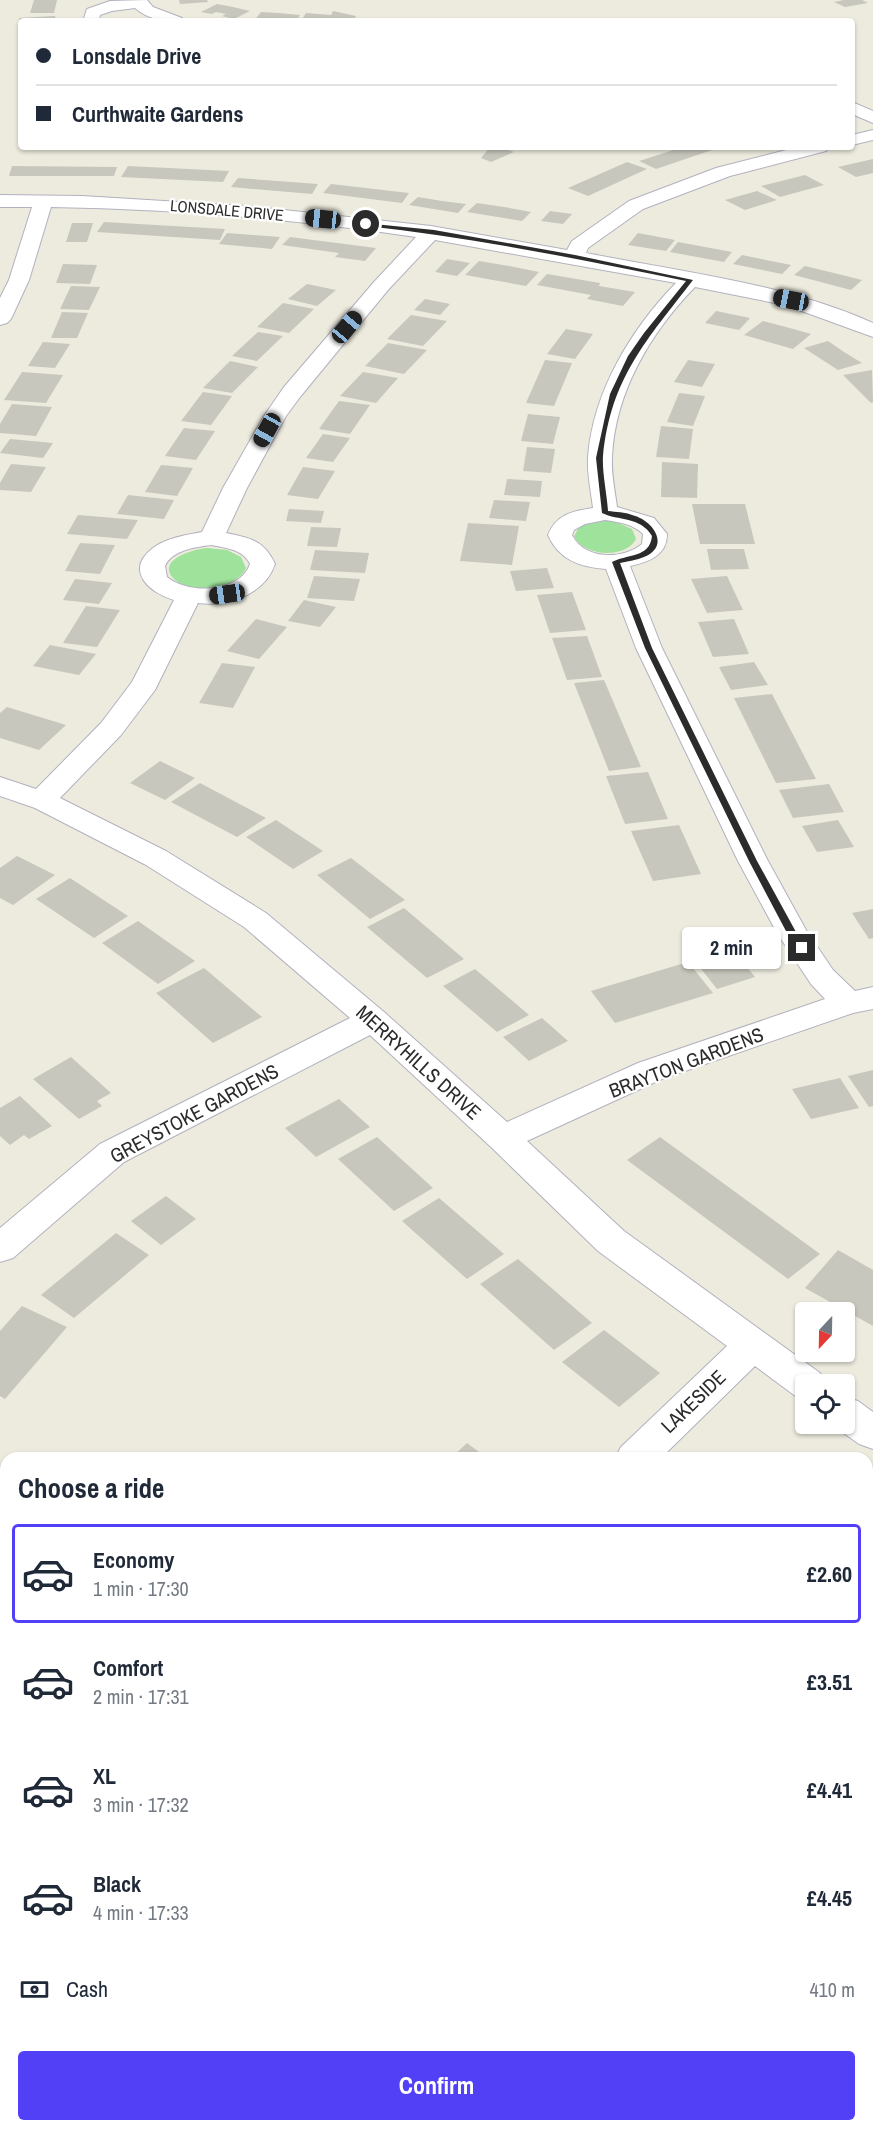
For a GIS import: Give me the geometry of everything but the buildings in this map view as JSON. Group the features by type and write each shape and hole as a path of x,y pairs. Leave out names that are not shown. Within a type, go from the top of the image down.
{"street":[{"path":"90,18 93,12 99,8 139,1 147,10 168,18"},
{"path":"855,109 873,118"},
{"path":"855,139 873,133 873,126"},
{"path":"575,256 579,245 636,205 723,172 808,150"},
{"name":"LONSDALE DRIVE","path":"0,201 150,204 259,212 431,232 575,256 791,300 829,312 873,331"},
{"path":"0,319 19,280 43,201"},
{"path":"211,538 235,488 275,416 381,286 431,232"},
{"path":"605,513 600,458 613,394 632,356 647,333 690,280"},
{"path":"605,513 632,517 651,528 655,536 655,543 642,556 616,562 587,559 566,549 560,542 559,535 562,527 568,521 579,516 605,513"},
{"path":"211,538 229,540 257,552 263,561 263,571 244,589 208,597 174,592 162,586 154,577 152,568 156,559 165,551 186,542 211,538"},
{"path":"616,562 649,648 753,861 792,933 822,977 861,1000"},
{"path":"41,801 111,729 145,684 189,596"},
{"name":"MERRYHILLS DRIVE","path":"0,786 41,801 156,858 255,920 373,1020 503,1138 611,1241 795,1375"},
{"name":"BRAYTON GARDENS","path":"503,1138 650,1071 861,1000"},
{"name":"GREYSTOKE GARDENS","path":"0,1248 112,1153 373,1020"},
{"name":"LAKESIDE","path":"641,1452 752,1344"},
{"path":"855,1420 873,1433"}],"green space":[{"path":"606,520 632,529 636,539 623,550 605,553 586,548 574,536 580,526"},
{"path":"207,548 227,550 241,557 246,568 233,581 213,588 191,587 174,579 169,572 169,566 173,561 186,553"}],"route":[{"path":"366,224 434,232 575,256 690,280 647,333 632,356 613,394 605,424 600,458 605,513 632,517 643,522 651,528 655,536 655,543 642,556 616,562 649,648 753,861 802,948"}]}
